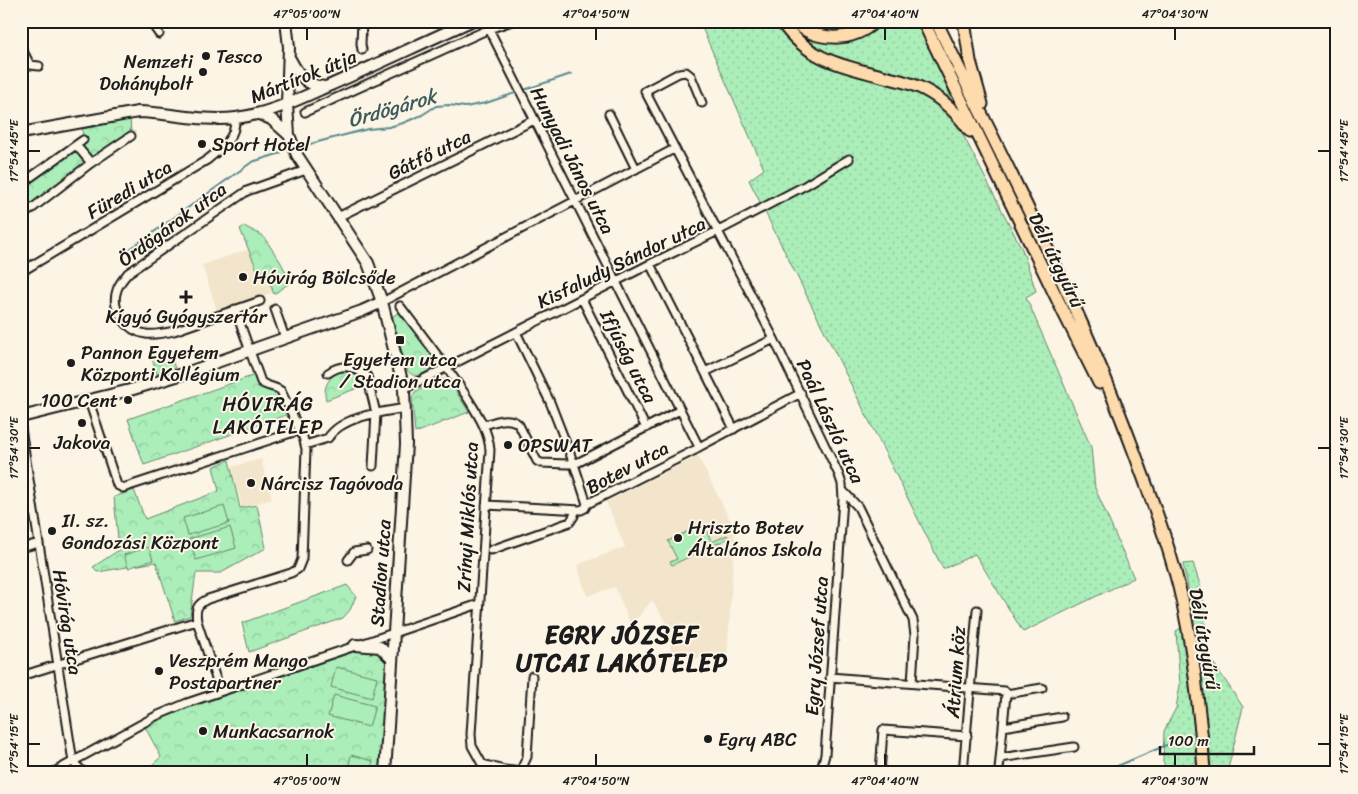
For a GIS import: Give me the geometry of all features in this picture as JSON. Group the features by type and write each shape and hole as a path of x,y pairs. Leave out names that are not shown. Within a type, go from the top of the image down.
{"main road":[{"path":"781,21 802,45 835,64 924,89 962,120 988,157"},
{"path":"796,23 806,31 817,35 835,37 863,30 874,21"},
{"name":"Déli útgyűrű","path":"923,21 1062,311 1092,368 1157,515"},
{"name":"Déli útgyűrű","path":"936,21 1070,297 1120,414 1157,515 1182,603 1190,639 1204,773"},
{"path":"964,21 970,61 988,130"}],"street":[{"path":"150,21 159,34"},
{"name":"Stadion utca","path":"286,21 290,58 287,104 290,140 306,170 368,263 382,302 404,389 406,444 385,773"},
{"path":"362,21 360,44 362,50"},
{"name":"Mártírok útja","path":"21,133 138,112 215,119 259,114 326,87 471,21"},
{"name":"Hunyadi János utca","path":"485,21 616,281 697,448"},
{"path":"305,112 489,29 512,21"},
{"path":"21,47 30,65 39,66"},
{"path":"290,58 302,78 316,87 326,87"},
{"name":"Paál László utca","path":"702,103 691,76 686,72 679,73 645,91 801,392 840,475 843,491 858,506 913,620 915,635 912,683"},
{"path":"259,114 272,119 290,140"},
{"path":"609,114 636,168"},
{"name":"Füredi utca","path":"21,272 207,160 230,138 236,129 235,118"},
{"name":"Gátfő utca","path":"338,218 534,120"},
{"path":"21,217 91,163 132,136"},
{"path":"21,184 84,140"},
{"path":"76,145 91,163"},
{"path":"21,417 89,401 184,374 362,311 674,148"},
{"name":"Kisfaludy Sándor utca","path":"404,389 650,264 718,232 850,159"},
{"name":"Ördögárok utca","path":"260,301 174,331 147,334 130,328 122,319 116,301 118,287 128,273 247,191 306,170"},
{"path":"650,264 734,429"},
{"name":"Ifjúság utca","path":"582,299 646,428"},
{"name":"Zrínyi Miklós utca","path":"400,306 447,367 484,425 490,450 471,734 472,746 482,764 492,768 520,772"},
{"path":"220,692 195,610 200,603 291,573 298,569 302,559 305,445 300,430 281,391 262,382 236,309"},
{"path":"276,309 285,338"},
{"path":"362,311 373,313 388,329"},
{"path":"516,332 550,402 587,504"},
{"path":"705,372 774,339"},
{"path":"328,373 336,368 354,367 367,376 376,413 372,466"},
{"name":"Botev utca","path":"486,504 581,510 587,504 734,429 801,392"},
{"path":"89,401 117,485 123,488 300,430"},
{"path":"305,445 328,438 347,423 365,415 406,408"},
{"path":"484,425 506,419 514,420 519,425 537,461 541,463 574,464 680,410"},
{"name":"Hóvirág utca","path":"21,428 73,762"},
{"name":"Egry József utca","path":"820,773 825,754 843,491"},
{"name":"Botev utca","path":"491,550 570,522 575,510"},
{"path":"21,548 39,543"},
{"path":"348,560 354,552 367,550"},
{"path":"52,773 156,716 355,645 479,604"},
{"name":"Átrium köz","path":"963,773 976,610"},
{"path":"21,676 197,621"},
{"path":"355,645 380,647 392,659"},
{"path":"530,773 520,772 527,757 532,676"},
{"path":"830,677 971,688 1006,693 1042,688"},
{"path":"999,770 1006,693"},
{"path":"1003,727 1062,717"},
{"name":"Átrium köz","path":"880,773 883,730 967,736"},
{"path":"1000,758 1074,748"},
{"path":"73,762 84,773"}],"shaded area":[{"name":"Hóvirág Bölcsőde","path":"269,242 284,289 217,311 202,265"},
{"name":"Hriszto Botev Általános Iskola","path":"698,456 735,530 727,660 670,656 671,631 652,600 631,626 615,587 587,596 577,565 625,547 606,502"},
{"name":"Nárcisz Tagóvoda","path":"261,459 272,499 242,507 231,467"}],"green space":[{"path":"699,21 921,21 940,63 960,129 1022,249 1036,291 1026,297 1091,447 1095,488 1134,578 1023,632 975,554 943,569 749,180 764,169"},
{"path":"130,119 131,132 110,152 21,223 21,181 83,137 82,129"},
{"path":"244,226 263,236 280,261 291,282 274,294 265,271 258,272 240,229"},
{"path":"400,311 436,360 436,369 417,376 407,370 392,317"},
{"path":"156,353 172,359 175,369 157,374 151,355"},
{"path":"336,372 363,376 363,386 326,400 325,392 327,385"},
{"path":"255,375 279,393 289,414 144,465 128,419"},
{"path":"441,379 450,382 469,412 415,433 412,398 415,392"},
{"path":"229,460 240,508 257,505 266,548 221,573 196,573 190,616 175,621 156,562 98,572 93,567 119,550 114,497 134,490 145,519 219,491 213,467"},
{"path":"224,506 229,523 188,535 183,518"},
{"path":"703,524 712,542 727,535 729,538 672,565 670,562 677,559 668,541"},
{"path":"230,527 236,548 196,560 189,539"},
{"path":"149,547 153,560 128,568 124,555"},
{"path":"1193,563 1202,591 1208,655 1243,707 1227,773 1169,773 1163,762 1164,731 1176,708 1180,685 1176,631 1195,620 1183,564"},
{"path":"347,585 356,596 350,610 343,618 249,652 242,623"},
{"path":"355,645 380,647 392,659 385,773 143,773 161,757 143,723 156,716"},
{"path":"336,667 377,677 372,698 331,687"},
{"path":"334,695 375,706 369,727 328,716"},
{"path":"351,755 373,761 369,773 347,773"}],"waterway":[{"name":"Ördögárok","path":"306,145 368,129 389,127 403,123 422,115 436,106 465,107 486,103 571,74"},
{"name":"Ördögárok","path":"130,249 252,162 281,153"},
{"path":"1101,773 1169,744 1178,745"}],"place":[{"name":"Tesco","path":"206,56"},
{"name":"Nemzeti Dohánybolt","path":"203,72"},
{"name":"Sport Hotel","path":"202,144"},
{"name":"Hóvirág Bölcsőde","path":"243,277"},
{"name":"Kígyó Gyógyszertár","path":"186,297"},
{"name":"Egyetem utca / Stadion utca","path":"400,340"},
{"name":"Pannon Egyetem Központi Kollégium","path":"71,363"},
{"name":"100 Cent","path":"128,400"},
{"name":"Jakova","path":"82,423"},
{"name":"OPSWAT","path":"508,445"},
{"name":"Nárcisz Tagóvoda","path":"251,483"},
{"name":"II. sz. Gondozási Központ","path":"52,531"},
{"name":"Hriszto Botev Általános Iskola","path":"678,538"},
{"name":"Veszprém Mango Postapartner","path":"159,671"},
{"name":"Munkacsarnok","path":"203,731"},
{"name":"Egry ABC","path":"708,739"}],"district":[{"name":"HÓVIRÁG LAKÓTELEP","path":"268,416"},
{"name":"EGRY JÓZSEF UTCAI LAKÓTELEP","path":"622,649"}]}
